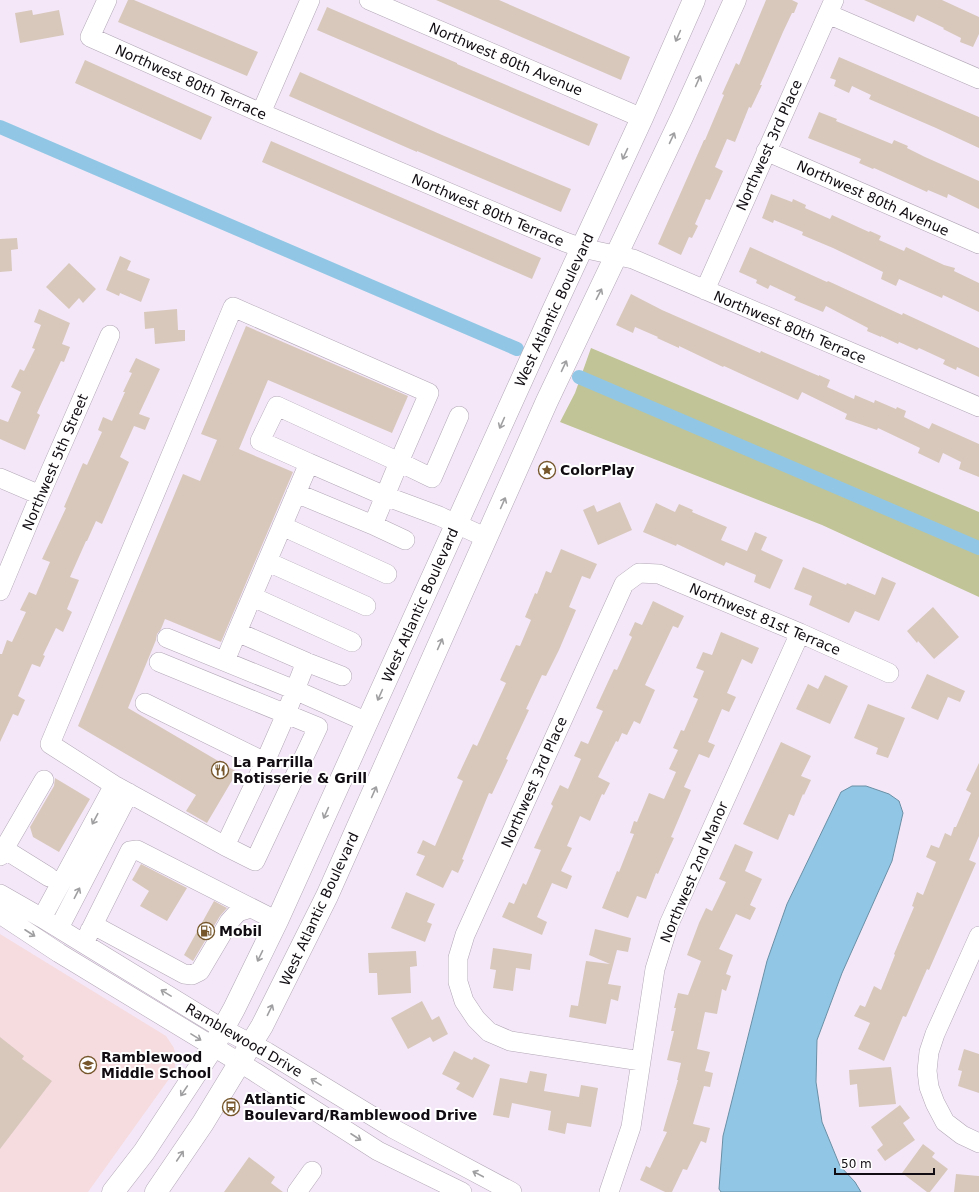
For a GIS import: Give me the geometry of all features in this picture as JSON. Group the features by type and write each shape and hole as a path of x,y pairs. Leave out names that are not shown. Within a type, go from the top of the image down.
{"main road":[{"name":"West Atlantic Boulevard","path":"114,1192 144,1152 218,1038 277,921 368,722 550,315 642,118 694,0"},
{"name":"West Atlantic Boulevard","path":"156,1192 203,1122 262,1026 327,896 547,401 617,256 735,0"}],"street":[{"name":"Northwest 80th Terrace","path":"107,0 90,37 260,113 565,242 582,248 633,259 979,407"},
{"path":"260,113 310,0"},
{"name":"Northwest 80th Avenue","path":"369,0 642,118"},
{"path":"831,7 979,79"},
{"name":"Northwest 3rd Place","path":"705,290 831,7"},
{"name":"Northwest 80th Avenue","path":"766,151 979,244"},
{"path":"159,662 318,728 255,861 121,789 50,744 233,308 429,393 373,525"},
{"name":"Northwest 5th Street","path":"0,590 110,335"},
{"path":"459,416 432,478 277,406 260,441 385,496 439,516 487,538"},
{"path":"225,662 309,463"},
{"path":"0,478 40,495"},
{"path":"296,493 405,540"},
{"path":"282,526 387,574"},
{"path":"268,562 366,606"},
{"name":"Northwest 3rd Place","path":"639,573 624,584 465,935 458,958 458,982 464,1001 476,1019 489,1032 510,1041 641,1061"},
{"name":"Northwest 81st Terrace","path":"639,573 659,574 800,633 889,673"},
{"path":"252,597 352,642"},
{"path":"237,632 342,676"},
{"name":"Northwest 2nd Manor","path":"609,1192 630,1128 655,969 669,924 800,633"},
{"path":"167,638 295,690 368,722"},
{"path":"225,846 265,762 286,714 306,662"},
{"path":"146,703 265,762"},
{"path":"44,780 2,853 49,877"},
{"path":"42,918 121,789"},
{"path":"59,928 121,789"},
{"path":"87,937 130,851 137,850 277,921"},
{"name":"Ramblewood Drive","path":"0,894 59,928 87,937 218,1038 240,1064 378,1151 462,1192"},
{"path":"87,937 99,928 184,974 192,975 200,971 229,922 238,912 251,908"},
{"name":"Ramblewood Drive","path":"0,914 72,961 218,1038 251,1044 267,1052 392,1128 512,1192"},
{"path":"979,936 936,1034 930,1052 927,1071 929,1087 945,1122 962,1135 979,1143"},
{"path":"296,1192 312,1171"}],"shaded area":[{"name":"Ramblewood Middle School","path":"0,934 166,1036 174,1048 176,1058 174,1072 88,1192 0,1192"}],"green space":[{"path":"591,348 979,512 979,597 822,525 560,422 575,393"}],"water":[{"path":"852,786 866,786 889,794 899,801 903,813 892,861 842,973 817,1040 816,1082 822,1122 840,1166 855,1182 861,1192 721,1192 719,1189 723,1136 767,961 787,904 841,792"}],"building":[{"path":"128,0 134,0 258,52 247,76 118,22"},
{"path":"436,0 499,0 630,57 621,80"},
{"path":"766,0 792,0 798,3 783,32 760,85 762,85 751,108 749,107 735,142 727,139 715,167 723,171 710,200 706,199 695,224 698,226 692,238 689,237 681,255 658,244 705,140 724,95 722,94 736,63 739,65"},
{"path":"864,0 942,0 979,17 979,34 973,47 960,42 961,38 943,29 944,28 917,15 914,22"},
{"path":"327,7 598,124 589,146 317,30"},
{"path":"32,10 33,15 59,10 64,35 20,43 15,13"},
{"path":"839,57 979,117 979,148 869,99 871,95 852,86 849,93 834,86 836,80 830,78"},
{"path":"85,60 212,117 201,140 75,83"},
{"path":"300,72 442,135 571,189 561,212 417,152 289,96"},
{"path":"819,112 837,119 836,121 892,144 894,140 908,146 907,148 925,157 979,181 979,209 948,194 947,198 928,190 927,192 874,168 873,169 859,163 861,159 808,138"},
{"path":"271,141 541,258 532,279 262,162"},
{"path":"771,194 792,202 793,199 806,205 805,208 830,219 832,215 881,236 879,240 904,251 906,247 944,265 955,268 954,271 979,283 979,312 943,295 942,298 899,279 896,286 881,279 883,272 802,235 803,232 774,220 773,223 762,218"},
{"path":"17,238 18,249 11,250 12,271 0,272 0,239"},
{"path":"750,247 902,315 903,313 979,348 979,377 957,367 956,370 943,364 945,360 919,348 917,350 899,342 898,344 867,331 868,328 826,306 823,312 794,300 796,297 770,285 768,289 756,283 757,280 739,272"},
{"path":"120,256 131,261 127,270 150,279 141,302 120,293 119,296 106,290"},
{"path":"69,263 96,289 83,303 79,298 69,309 46,287"},
{"path":"631,294 662,310 760,353 761,351 830,380 827,387 854,399 855,395 874,403 875,400 896,409 897,407 906,411 904,417 929,429 932,423 979,444 979,477 959,469 961,462 943,453 939,463 918,453 920,448 878,428 877,430 845,419 847,414 802,392 798,400 635,327 633,333 616,325"},
{"path":"39,309 70,323 62,344 70,347 64,362 61,361 37,413 40,415 25,450 0,439 0,419 8,422 21,392 11,387 20,369 24,371 35,349 32,348 41,325 34,322"},
{"path":"177,309 178,330 185,330 185,341 155,344 154,328 145,329 144,312"},
{"path":"246,326 408,396 392,433 268,380 239,449 293,472 221,642 165,619 157,634 156,640 128,708 237,772 207,823 186,811 196,795 78,726 183,474 200,481 217,440 201,434"},
{"path":"136,358 160,369 139,414 150,418 145,430 134,426 120,457 129,462 102,524 96,521 70,577 79,580 67,609 72,612 63,632 56,628 43,655 45,656 40,667 32,664 18,696 25,700 18,716 13,714 0,742 0,654 2,654 7,640 12,642 26,612 20,610 29,592 36,595 50,562 42,559 66,508 64,507 83,463 87,465 102,432 98,430 103,417 112,421 125,392 123,392 132,373 129,372"},
{"path":"620,502 632,530 598,545 583,510 594,505 597,512"},
{"path":"656,503 675,512 679,504 693,510 692,512 727,527 721,540 747,551 755,532 767,537 761,550 783,560 770,589 754,582 756,575 726,562 724,566 677,544 676,546 643,532"},
{"path":"561,549 597,564 590,579 582,576 569,607 576,610 559,650 546,676 542,675 526,709 529,710 506,759 508,760 492,794 489,793 462,859 464,860 458,873 452,870 443,888 416,875 425,856 417,853 423,840 435,846 463,781 457,778 473,744 477,746 506,683 500,680 516,645 520,646 531,620 525,617 535,593 537,594 546,571 551,573"},
{"path":"803,567 875,595 882,577 896,583 879,621 855,611 849,623 809,605 812,596 794,589"},
{"path":"653,601 684,616 678,628 673,626 645,685 655,690 640,724 634,721 627,735 622,733 618,742 616,741 598,777 610,783 604,795 602,794 590,821 580,816 567,846 572,848 561,871 572,876 567,889 552,883 537,917 547,922 542,935 502,917 509,902 514,904 523,883 526,885 541,850 534,848 553,806 551,804 560,785 568,789 581,759 574,756 581,741 588,744 603,711 596,708 614,669 617,670 632,637 629,635 635,622 642,625"},
{"path":"933,607 959,637 934,659 907,631"},
{"path":"721,632 759,648 752,664 742,659 727,693 736,697 729,712 722,709 708,742 715,745 709,758 699,754 684,787 691,790 671,837 674,838 658,874 656,873 646,899 637,896 628,918 602,908 617,871 619,872 634,834 630,833 634,821 637,822 649,793 664,799 676,772 669,769 678,750 673,748 681,730 684,731 698,699 693,697 704,671 696,668 703,652 712,655"},
{"path":"927,674 965,691 960,702 948,697 938,720 911,708"},
{"path":"825,675 848,686 830,724 796,709 808,684 818,689"},
{"path":"868,704 905,718 888,758 876,754 878,748 854,738"},
{"path":"781,742 811,756 801,776 811,780 804,795 803,794 794,816 789,814 778,840 743,824"},
{"path":"979,763 979,836 969,860 976,863 929,970 927,969 906,1017 903,1016 884,1061 858,1049 870,1023 854,1016 860,1005 865,1007 874,986 881,990 895,955 894,954 914,907 912,906 917,892 923,895 936,862 926,857 931,845 939,848 945,833 951,836 971,793 966,790"},
{"path":"55,778 90,799 59,852 33,837 30,827 54,786"},
{"path":"735,844 753,852 745,871 762,879 750,905 756,908 750,920 736,914 719,949 733,955 726,974 731,976 726,991 722,989 717,1014 705,1012 697,1049 710,1052 705,1071 713,1073 710,1087 704,1086 693,1124 710,1128 706,1143 701,1141 687,1170 683,1169 672,1192 665,1192 640,1180 646,1166 650,1168 667,1132 663,1131 678,1080 681,1063 667,1060 674,1031 671,1031 676,1008 674,1008 678,993 688,995 701,961 687,955 706,908 712,911 726,882 719,879"},
{"path":"141,864 187,888 167,921 140,906 149,891 132,880"},
{"path":"406,892 435,904 427,922 432,924 425,942 391,928"},
{"name":"Mobil","path":"214,901 227,908 220,916 193,961 184,955"},
{"path":"595,929 631,938 628,952 617,950 608,984 621,986 618,1001 611,999 606,1024 569,1017 571,1005 578,1006 586,961 610,964 589,955"},
{"path":"493,948 532,954 530,970 516,968 513,991 493,988 496,970 490,969"},
{"path":"416,951 417,966 410,967 411,993 378,995 377,973 369,973 368,953"},
{"path":"422,1001 432,1020 439,1016 448,1034 433,1042 430,1037 408,1049 391,1018"},
{"path":"0,1037 24,1056 22,1059 52,1081 0,1149"},
{"path":"964,1049 979,1054 979,1093 958,1086 962,1071 958,1070"},
{"path":"454,1051 472,1060 474,1057 490,1065 473,1098 456,1089 460,1083 442,1074"},
{"path":"891,1067 896,1104 859,1107 857,1084 850,1085 849,1070"},
{"path":"530,1071 547,1074 544,1091 579,1097 581,1085 598,1088 591,1127 567,1123 565,1134 548,1130 551,1111 512,1103 509,1118 493,1115 500,1078 527,1083"},
{"path":"900,1105 910,1118 903,1123 915,1140 885,1161 877,1150 883,1145 871,1127"},
{"path":"923,1144 935,1153 932,1157 948,1169 930,1192 927,1192 902,1173"},
{"path":"249,1157 275,1177 271,1183 283,1192 224,1192"},
{"path":"956,1174 979,1176 979,1192 954,1192"}],"waterway":[{"path":"0,127 517,349"},
{"path":"579,377 979,548"}],"place":[{"name":"ColorPlay","path":"547,470"},
{"name":"La Parrilla Rotisserie & Grill","path":"220,770"},
{"name":"Mobil","path":"206,931"},
{"name":"Ramblewood Middle School","path":"88,1065"},
{"name":"Atlantic Boulevard/Ramblewood Drive","path":"231,1107"}]}
